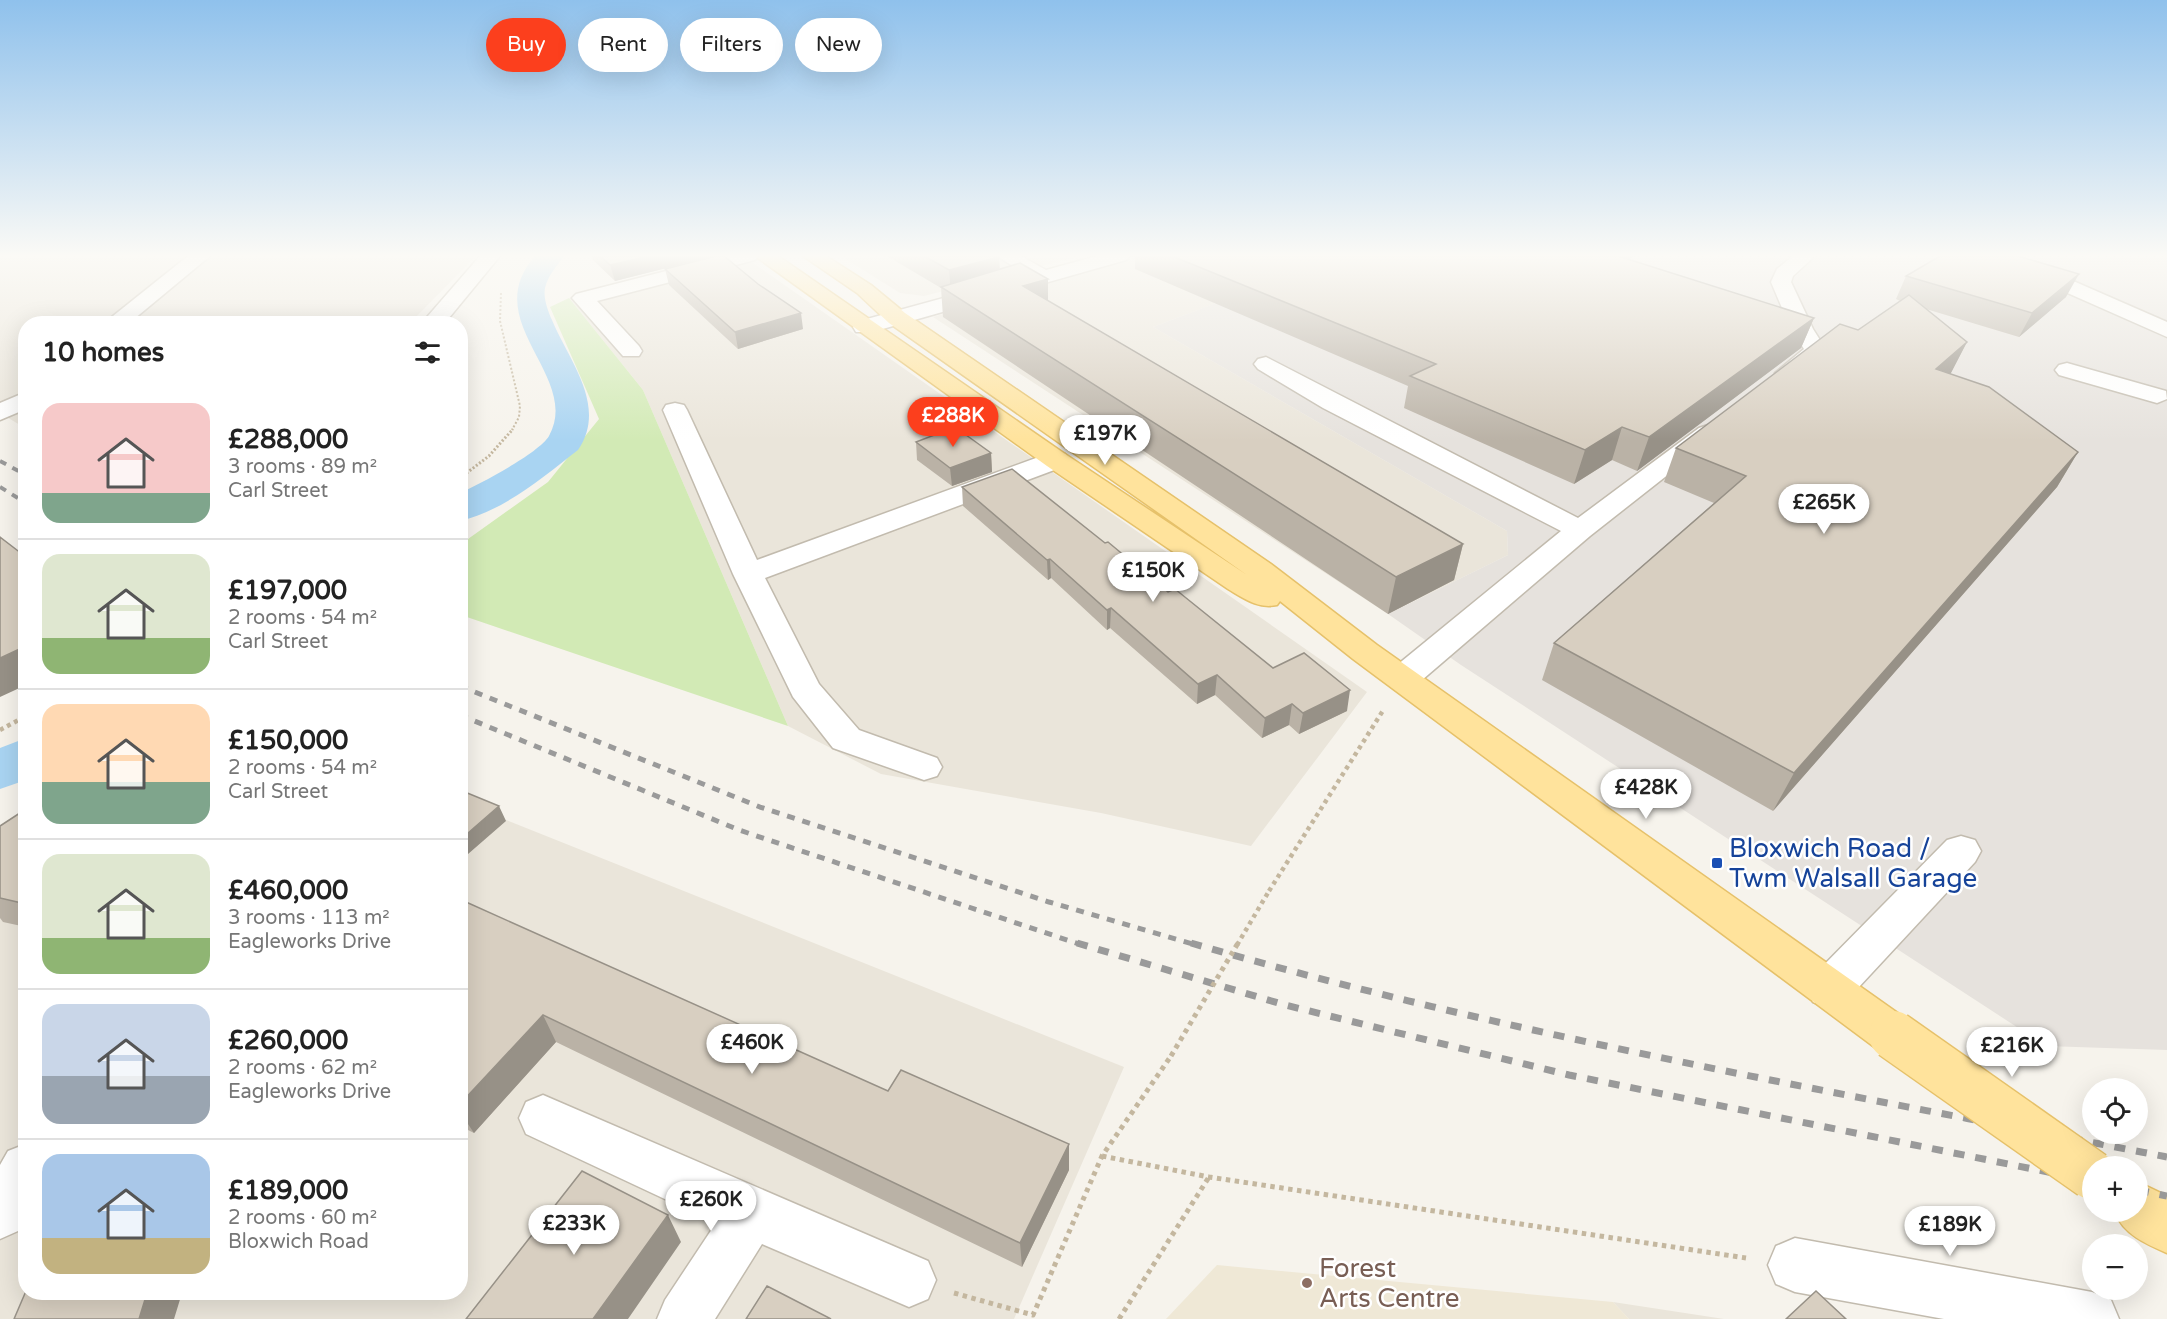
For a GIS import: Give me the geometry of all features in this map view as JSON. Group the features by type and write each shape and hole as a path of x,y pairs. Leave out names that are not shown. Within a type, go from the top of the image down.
{"main road":[{"path":"851,318 1239,583 1365,652"},
{"path":"897,318 1260,570 1365,652 1829,989 2082,1168"},
{"path":"2148,1214 2167,1227"}],"street":[{"path":"601,318 631,351"},
{"path":"864,327 897,318"},
{"path":"1769,387 1816,351 1797,318"},
{"path":"2139,318 2167,330"},
{"path":"1266,364 1332,404 1580,530"},
{"path":"2067,370 2162,389 2148,420"},
{"path":"0,413 18,403"},
{"path":"675,410 748,574 805,689 846,739 924,767"},
{"path":"1403,678 1580,530 1731,416"},
{"path":"748,574 1056,460"},
{"path":"1829,989 1961,851"},
{"path":"543,1118 752,1213 909,1280"},
{"path":"684,1319 752,1213"},
{"path":"1795,1265 2092,1319"}],"path":[{"path":"468,473 488,459 503,442 513,428 521,407 500,318"},
{"path":"909,1280 1033,1315 1102,1156 1171,1056 1269,891 1403,678"},
{"path":"0,730 18,720"},
{"path":"1102,1156 1209,1177 1795,1265"},
{"path":"1119,1319 1209,1177"}],"shaded area":[{"path":"0,318 18,318 18,424 0,413"},
{"path":"585,318 831,318 1367,692 1251,846 1101,813 881,774 788,726 643,390"},
{"path":"934,318 1178,318 1153,327 1507,531 1508,555 1388,614"},
{"path":"1178,318 2167,318 2167,1050 2046,1046 1461,665 1388,614 1508,555 1507,531 1153,327"},
{"path":"468,805 1124,1067 1014,1319 0,1319 0,838 18,828 18,1300 468,1300"},
{"name":"Forest Arts Centre","path":"1217,1265 1613,1302 1629,1319 1166,1319"},
{"path":"1613,1302 1724,1319 1629,1319"}],"green space":[{"path":"555,318 585,318 643,390 788,726 468,617 468,539 548,482 599,419"}],"building":[{"path":"719,318 785,318 735,332"},
{"path":"989,318 1077,318 1463,544 1396,577"},
{"path":"1322,318 1814,318 1649,437 1622,427 1585,450 1410,376 1436,364"},
{"path":"1876,318 1937,318 1967,342 1936,369 1989,387 2078,452 1794,773 1554,643 1746,476 1676,448 1840,324 1858,330"},
{"path":"955,427 991,453 950,468 916,442"},
{"path":"1012,469 1105,543 1108,542 1168,592 1175,589 1273,668 1304,653 1350,690 1303,713 1292,704 1265,718 1217,675 1198,684 1111,608 1107,610 1050,559 1047,560 962,487"},
{"path":"0,537 18,551 18,650 0,658"},
{"path":"468,793 499,806 468,833"},
{"path":"18,814 18,902 0,898 0,826"},
{"path":"468,903 888,1091 901,1070 1069,1144 1020,1243 543,1015 468,1095"},
{"path":"582,1171 668,1215 593,1319 466,1319"},
{"path":"767,1286 831,1319 746,1319"},
{"path":"1816,1291 1846,1319 1786,1319"},
{"path":"22,1300 145,1300 139,1319 14,1319"}],"waterway":[{"path":"468,505 515,481 565,442 573,415 568,385 549,351 536,318"},
{"path":"0,771 18,761"}],"railway":[{"path":"0,461 18,471"},
{"path":"0,487 18,498"},
{"path":"468,689 760,807 1049,902 1196,945"},
{"path":"468,718 739,830 1082,945"},
{"path":"1077,943 1285,1005 1569,1075 2082,1179"},
{"path":"1191,943 1433,1007 1554,1035 1799,1086 2167,1157"},
{"path":"2148,1192 2167,1196"}],"place":[{"name":"Bloxwich Road / Twm Walsall Garage","path":"1717,863"},
{"name":"Forest Arts Centre","path":"1307,1283"}]}
